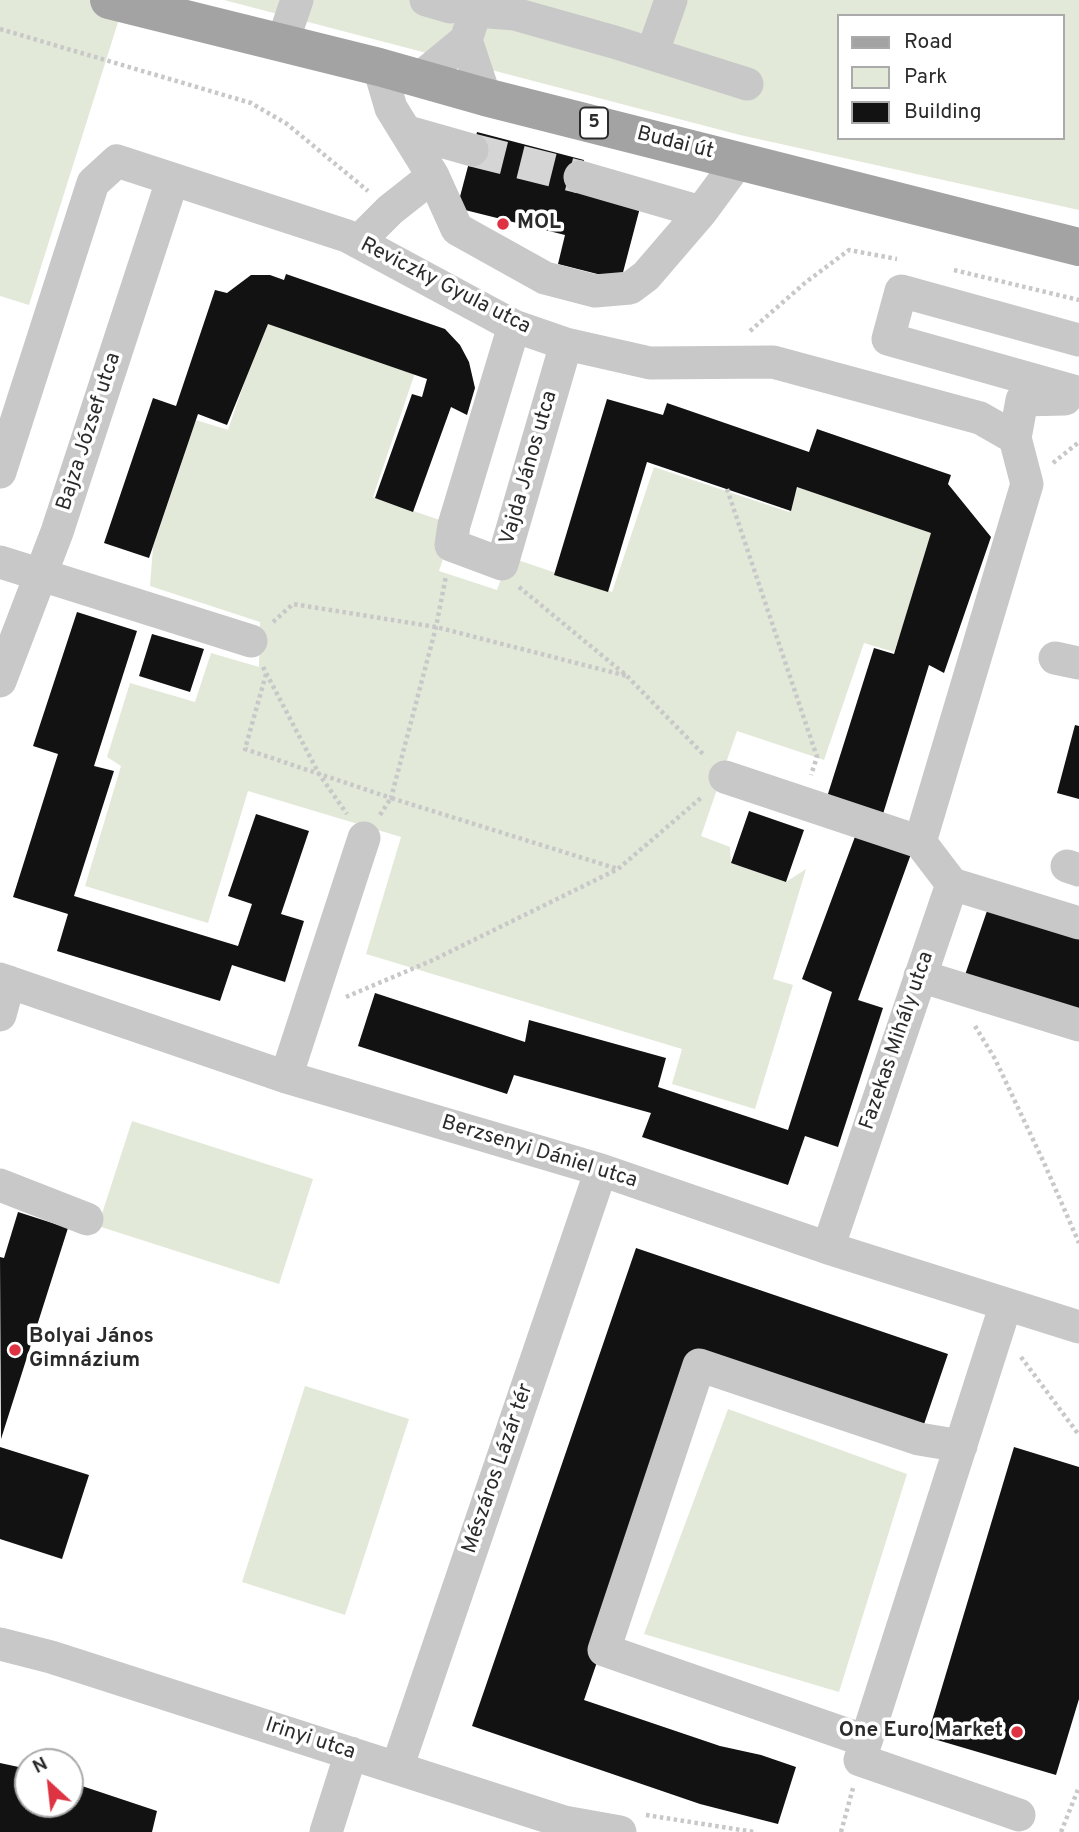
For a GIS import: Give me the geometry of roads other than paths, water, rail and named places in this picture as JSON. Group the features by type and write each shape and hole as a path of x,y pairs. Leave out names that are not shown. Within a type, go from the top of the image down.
{"main road":[{"name":"Budai út","path":"109,0 152,6 282,44 379,67 485,97 740,159 1079,247"}],"street":[{"path":"282,44 298,0"},
{"path":"652,54 671,0"},
{"path":"459,12 515,14 747,84"},
{"path":"420,78 459,12"},
{"path":"459,12 485,97"},
{"path":"379,67 391,108 433,176 457,229 545,278 594,291 630,288 646,276 701,212 740,159"},
{"path":"405,131 472,150"},
{"name":"Reviczky Gyula utca","path":"0,472 93,183 117,162 347,236 514,326 566,344 650,363 774,362 980,418 1016,438"},
{"path":"358,242 390,210 433,176"},
{"path":"580,177 701,212"},
{"name":"Bajza József utca","path":"0,681 42,575 172,181"},
{"path":"1078,391 1064,399 1023,388 940,354 888,339 901,291 1079,340"},
{"path":"940,354 954,306"},
{"name":"Vajda János utca","path":"514,326 454,525 451,545 502,564 566,344"},
{"path":"920,842 1027,484 1016,438 1031,327"},
{"path":"0,562 251,641"},
{"path":"725,777 920,842 952,884 1079,923"},
{"path":"286,1077 364,838"},
{"name":"Fazekas Mihály utca","path":"828,1248 936,981 952,884"},
{"path":"0,1015 5,981"},
{"name":"Berzsenyi Dániel utca","path":"5,981 286,1077 601,1170 828,1248 1002,1315 1079,1327"},
{"path":"936,981 1079,1026"},
{"name":"Mészáros Lázár tér","path":"397,1768 601,1170"},
{"path":"0,1185 86,1219"},
{"path":"863,1750 1002,1315"},
{"path":"961,1446 919,1439 699,1365 604,1650 863,1750 1019,1815"},
{"name":"Irinyi utca","path":"0,1644 51,1657 564,1822 621,1832"},
{"path":"326,1832 351,1753"}],"tunnel":[{"path":"472,150 580,177"}],"place":[{"name":"MOL","path":"503,224"},
{"name":"Bolyai János Gimnázium","path":"15,1350"},
{"name":"One Euro Market","path":"1017,1732"}]}
